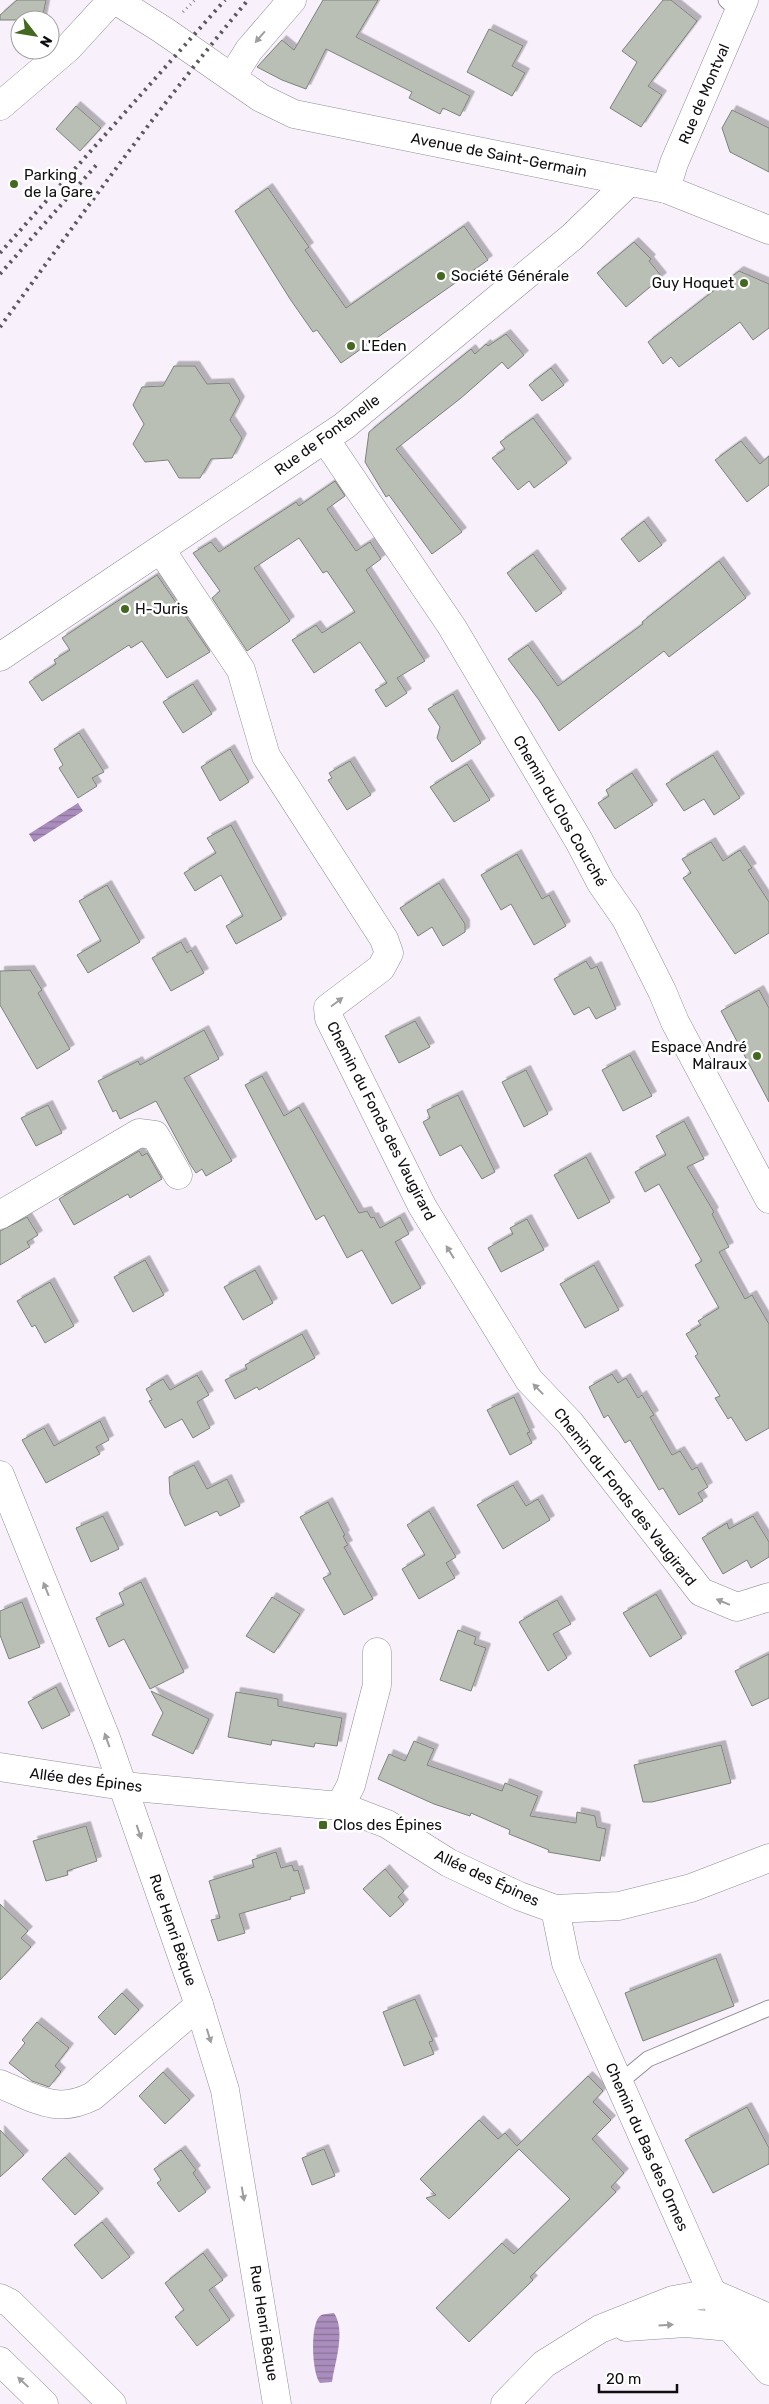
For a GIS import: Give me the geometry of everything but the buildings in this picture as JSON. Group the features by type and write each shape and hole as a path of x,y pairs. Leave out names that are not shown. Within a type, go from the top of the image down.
{"street":[{"name":"Avenue de Saint-Germain","path":"113,0 261,98 294,114 666,189 769,230"},
{"path":"0,106 68,48 113,0"},
{"path":"232,77 249,50 292,0"},
{"name":"Rue de Montval","path":"666,189 674,163 736,4"},
{"name":"Rue de Fontenelle","path":"0,657 326,439 572,237 629,182"},
{"name":"Chemin du Clos Courché","path":"326,439 452,627 578,841 600,883 626,918 675,1022 769,1199"},
{"name":"Chemin du Fonds des Vaugirard","path":"161,550 241,670 266,756 384,939 389,953 381,968 328,1008 328,1018 422,1206 529,1380 570,1423 701,1592 736,1608 769,1597"},
{"path":"0,1215 139,1133 155,1135 178,1175"},
{"name":"Rue Henri Bèque","path":"0,1475 106,1738 199,2005 225,2090 277,2404"},
{"path":"340,1806 351,1785 377,1685 376,1652"},
{"name":"Allée des Épines","path":"2,1771 123,1786 340,1806 387,1824 457,1867 519,1896 555,1909 619,1906 691,1888 769,1858"},
{"name":"Chemin du Bas des Ormes","path":"555,1909 566,1963 712,2293 730,2327 769,2371"},
{"path":"0,2084 60,2106 79,2103 93,2096 199,2005"},
{"path":"505,2404 544,2364 600,2329 673,2300 712,2293 769,2339"},
{"path":"0,2298 10,2303 112,2404"},
{"path":"0,2320 32,2325"},
{"path":"600,2329 686,2324 730,2327 769,2339"},
{"path":"0,2361 44,2404"}],"lane":[{"path":"619,2083 648,2059 769,2008"}],"shaded area":[{"path":"78,803 83,811 34,842 29,834"},
{"path":"334,2313 339,2329 339,2337 332,2382 320,2383 315,2370 314,2330 320,2316"}],"railway":[{"path":"0,253 225,0"},
{"path":"0,327 152,120 248,0"},
{"path":"0,274 99,162"}],"place":[{"name":"Parking de la Gare","path":"14,184"},
{"name":"Société Générale","path":"441,276"},
{"name":"Guy Hoquet","path":"744,283"},
{"name":"L'Eden","path":"351,346"},
{"name":"H-Juris","path":"125,609"},
{"name":"Espace André Malraux","path":"757,1056"},
{"name":"Clos des Épines","path":"323,1825"}]}
